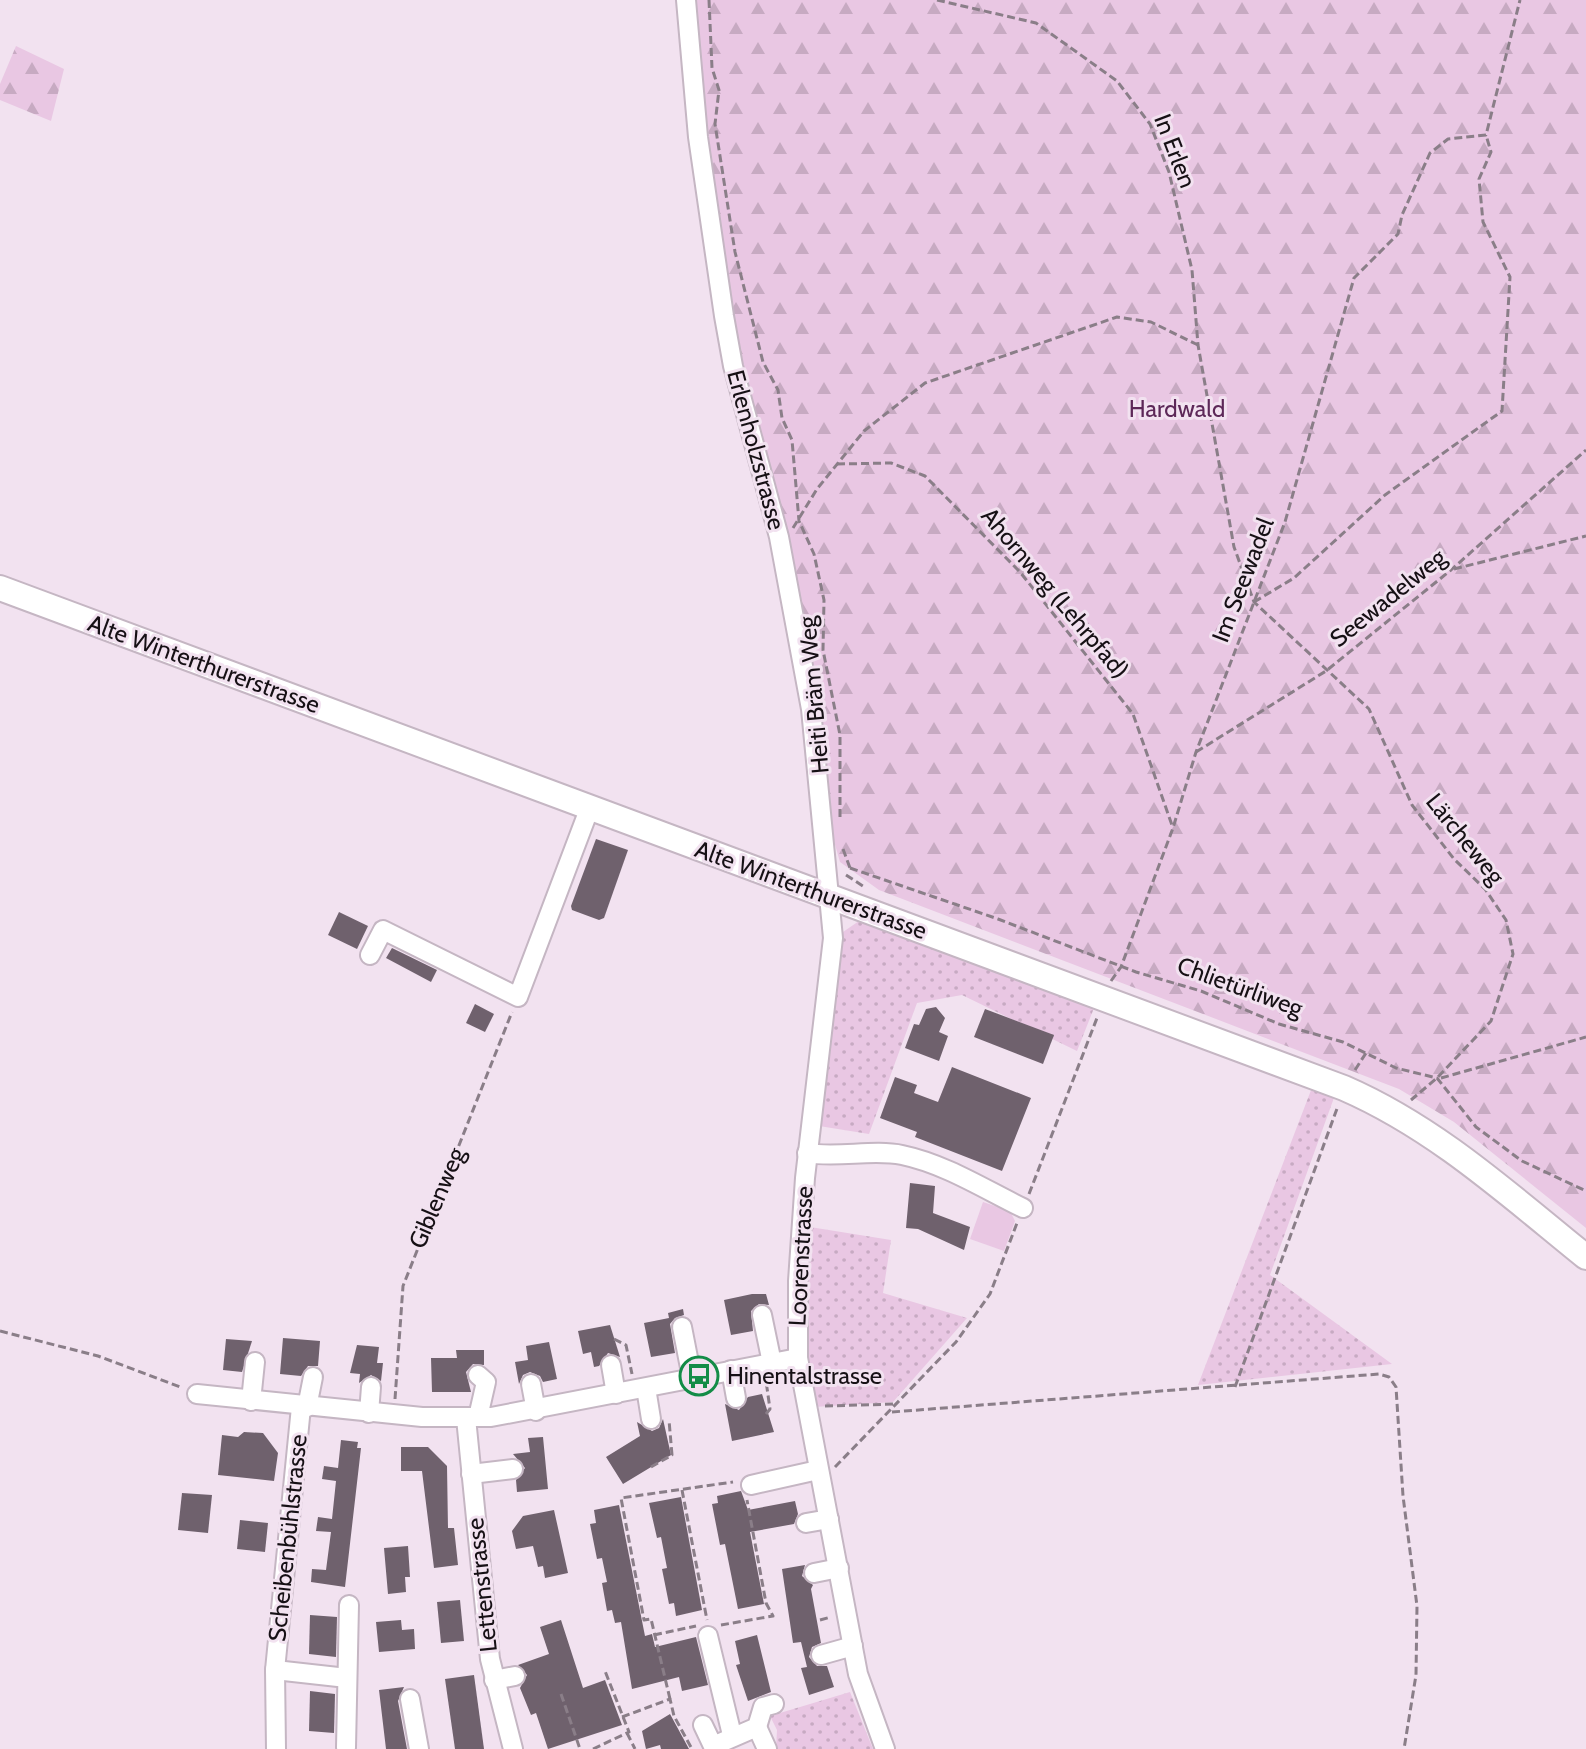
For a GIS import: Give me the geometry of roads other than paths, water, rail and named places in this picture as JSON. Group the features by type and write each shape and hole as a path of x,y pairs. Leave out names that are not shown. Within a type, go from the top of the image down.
{"main road":[{"name":"Alte Winterthurerstrasse","path":"0,588 1344,1088 1401,1115 1459,1154 1586,1257"}],"street":[{"name":"Erlenholzstrasse","path":"686,0 698,137 724,316 733,366 779,537 811,709 830,899"},
{"path":"370,955 383,930 518,997 590,807"},
{"name":"Loorenstrasse","path":"830,899 831,964 807,1153 798,1281 798,1358 858,1674 885,1749"},
{"path":"807,1153 834,1157 900,1155 957,1174 1023,1208"},
{"path":"762,1315 769,1368"},
{"path":"682,1327 692,1378"},
{"path":"197,1394 369,1413 472,1418 536,1411 731,1370 769,1368 798,1358"},
{"path":"251,1401 255,1362"},
{"path":"611,1365 616,1394"},
{"path":"731,1370 736,1398"},
{"name":"Lettenstrasse","path":"478,1375 486,1382 472,1418 471,1474 494,1680 513,1749"},
{"name":"Scheibenbühlstrasse","path":"276,1749 275,1670 304,1407 313,1377"},
{"path":"531,1384 536,1411"},
{"path":"369,1413 371,1387"},
{"path":"646,1388 660,1417"},
{"path":"471,1474 513,1469"},
{"path":"747,1487 819,1476"},
{"path":"806,1523 829,1519"},
{"path":"814,1573 839,1568"},
{"path":"346,1747 349,1605"},
{"path":"707,1626 732,1735"},
{"path":"821,1655 853,1646"},
{"name":"Scheibenbühlstrasse","path":"275,1670 347,1678"},
{"path":"494,1680 515,1676"},
{"path":"410,1699 419,1749"},
{"path":"767,1749 757,1727 763,1707 774,1704"},
{"path":"703,1725 713,1746 732,1735 757,1727"}],"place":[{"name":"Hinentalstrasse","path":"699,1376"}],"park label":[{"name":"Hardwald","path":"1177,409"}]}
